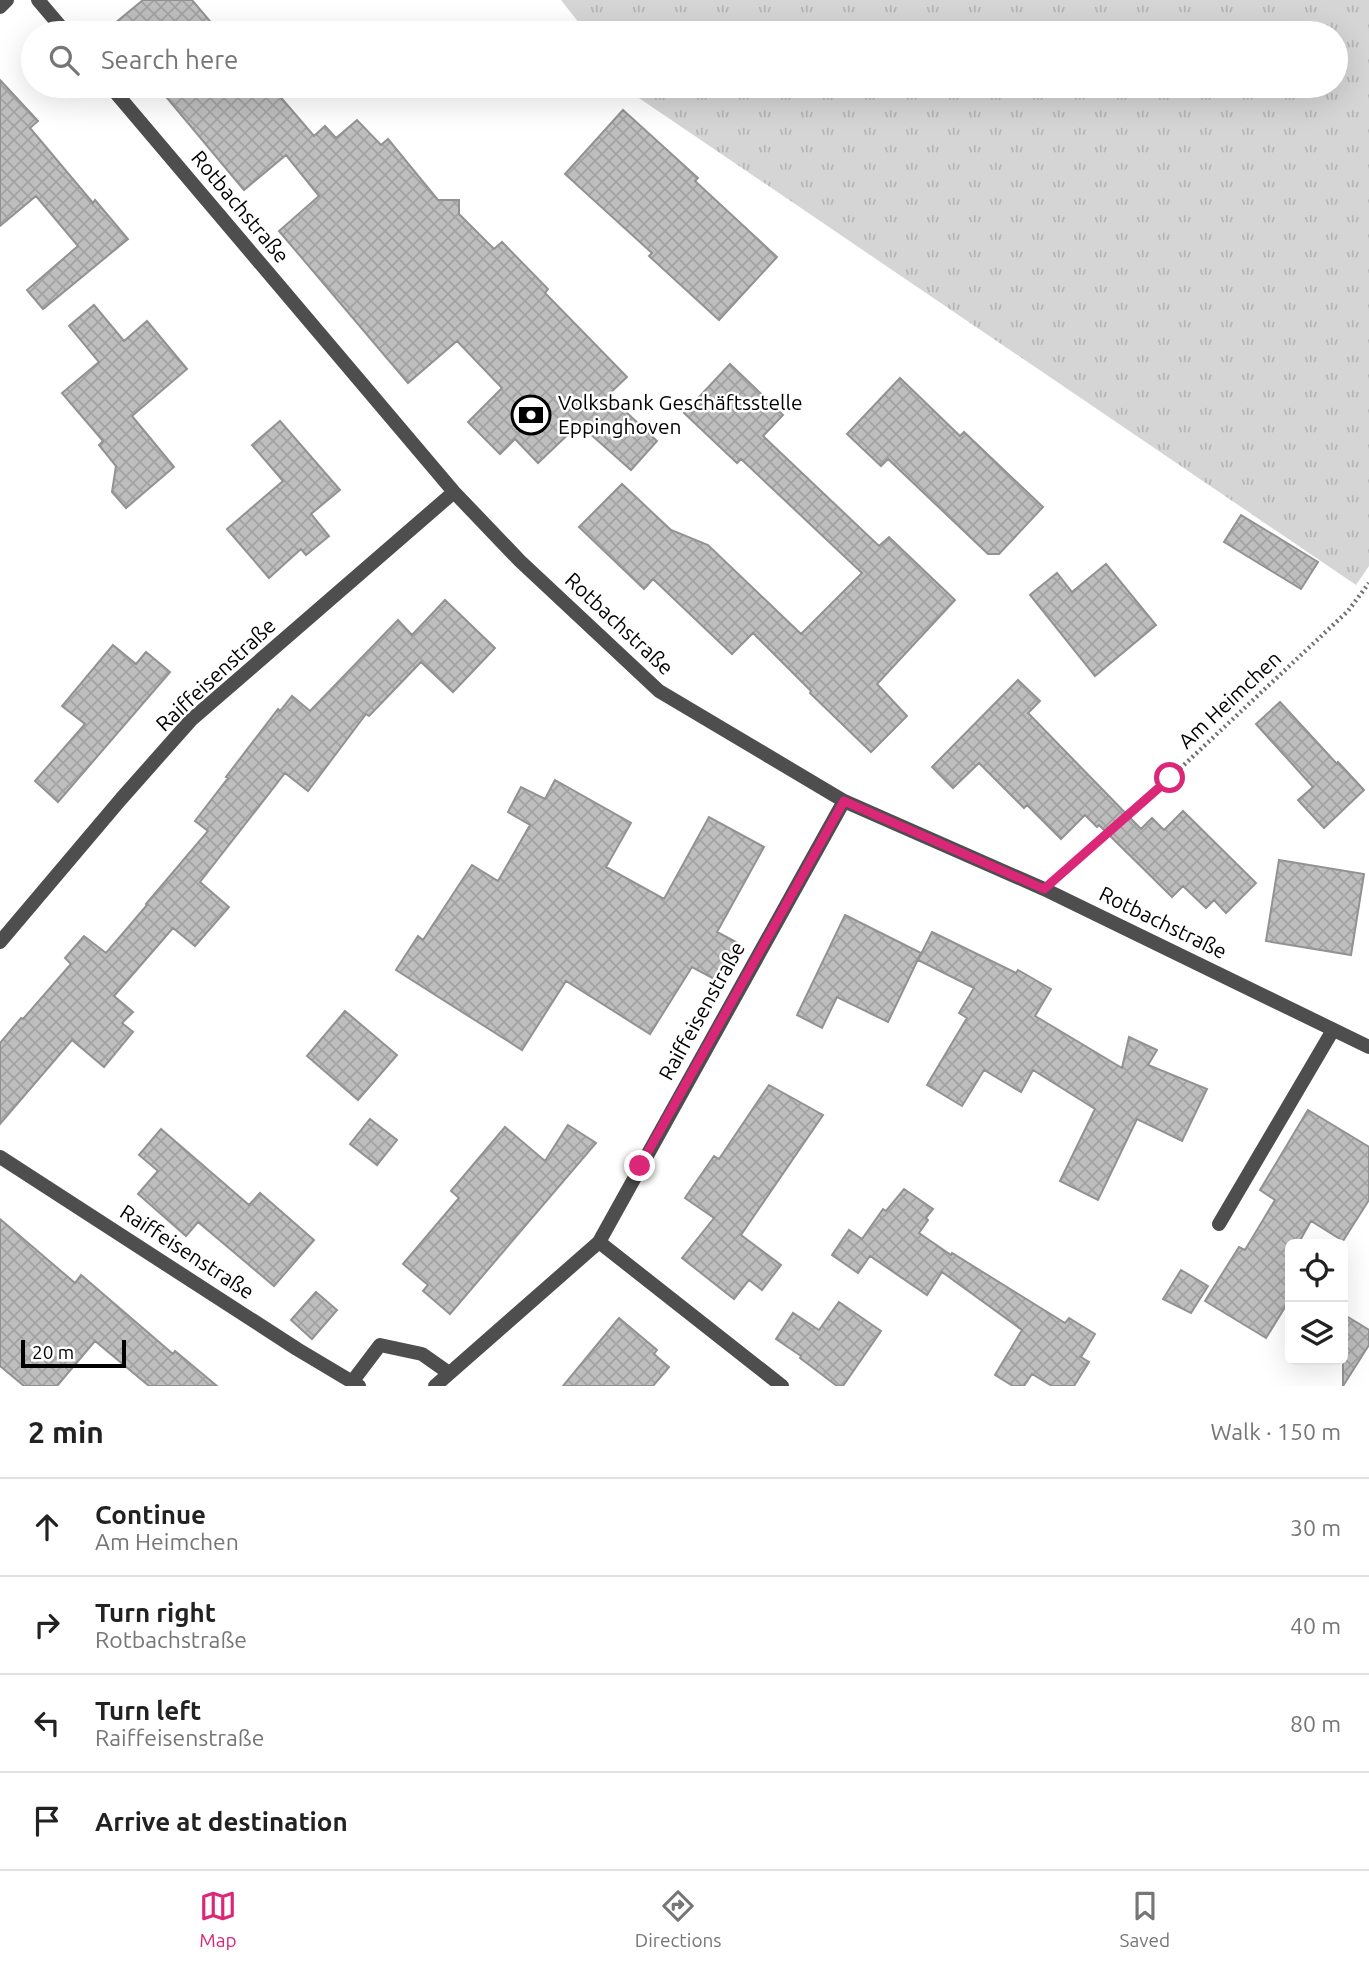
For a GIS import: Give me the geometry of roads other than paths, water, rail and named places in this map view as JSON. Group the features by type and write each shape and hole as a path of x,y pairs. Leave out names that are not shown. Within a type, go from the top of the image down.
{"street":[{"path":"0,7 7,0"},
{"path":"38,0 56,21"},
{"name":"Rotbachstraße","path":"120,98 454,492 520,561 659,691 844,801 1044,889 1369,1047"},
{"name":"Raiffeisenstraße","path":"0,942 191,720 454,492"},
{"name":"Raiffeisenstraße","path":"435,1386 599,1242 844,801"},
{"path":"1219,1224 1334,1030"},
{"name":"Raiffeisenstraße","path":"0,1157 297,1349 356,1384 380,1345 422,1354 449,1373"},
{"path":"599,1242 782,1386"}],"place":[{"name":"Volksbank Geschäftsstelle Eppinghoven","path":"531,415"}]}
